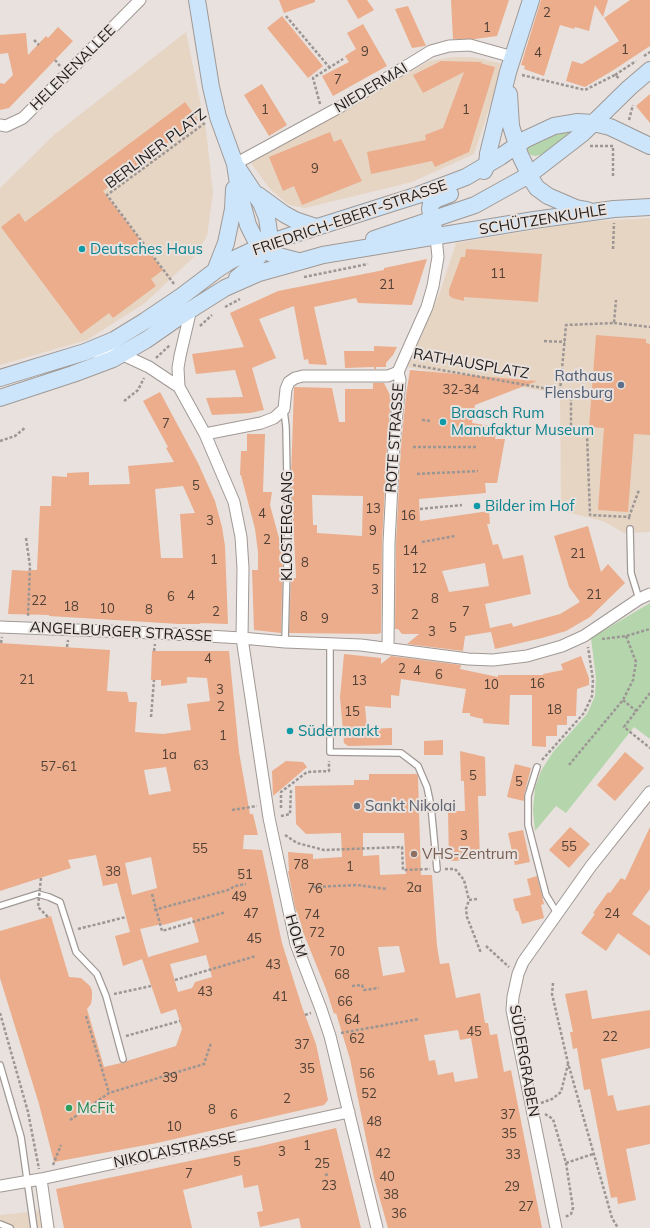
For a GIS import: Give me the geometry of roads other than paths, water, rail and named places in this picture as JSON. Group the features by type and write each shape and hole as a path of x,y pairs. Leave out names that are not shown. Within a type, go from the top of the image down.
{"main road":[{"path":"197,0 211,87 218,117 235,164 239,191 248,225 263,247 275,255 300,261"},
{"path":"436,237 432,220 431,203 437,199 477,183 487,165 488,154 511,65 532,0"},
{"path":"511,65 511,126 517,146 529,175 537,188 548,196 576,208 594,211"},
{"path":"323,255 475,205 529,175 570,144 650,70"},
{"name":"FRIEDRICH-EBERT-STRASSE","path":"0,398 73,374 121,354 146,340 187,303 215,271 230,261 316,227 430,191 466,177 534,136 554,126 578,122 594,123"},
{"path":"594,123 610,127 650,146"},
{"path":"225,288 248,269 263,247 269,232 267,218 256,193 235,164"},
{"path":"215,271 223,252 233,209 235,164"},
{"path":"256,193 284,214 295,220 316,227"},
{"name":"SCHÜTZENKUHLE","path":"436,237 594,211 650,207"},
{"name":"FRIEDRICH-EBERT-STRASSE","path":"0,378 85,352 114,340 145,322 259,273 323,255 436,237"}],"street":[{"name":"HELENENALLEE","path":"0,125 6,126 23,118 140,0"},
{"name":"NIEDERMAI","path":"235,164 324,116 431,51 448,46 470,45 511,65"},
{"name":"ROTE STRASSE","path":"388,648 389,544 394,446 401,368 427,307 433,286 438,257 436,237"},
{"path":"179,386 178,368 187,303"},
{"path":"85,352 108,352 121,354 149,367 179,386"},
{"name":"KLOSTERGANG","path":"284,409 286,389 289,382 295,378 303,376 388,376 401,368"},
{"name":"HOLM","path":"179,386 205,434 234,502 241,537 243,568 242,638 267,805 296,944 324,1016 377,1228"},
{"path":"205,434 261,423 274,418 284,409"},
{"path":"242,638 330,645 361,645 493,660 527,656 562,646 584,636 639,599 650,594"},
{"name":"ANGELBURGER STRASSE","path":"0,627 242,638"},
{"name":"SÜDERGRABEN","path":"556,1228 512,1010 513,997 518,974 523,962 591,866 650,792"},
{"name":"NIKOLAISTRASSE","path":"0,1186 27,1182 349,1112"},
{"path":"41,1179 48,1228"}],"lane":[{"name":"KLOSTERGANG","path":"284,409 286,426 288,526 285,642"},
{"path":"630,529 631,573 639,599"},
{"path":"330,645 330,752 400,753 418,766 424,776 428,793 437,869"},
{"path":"537,767 528,796 528,825 546,895 557,913"},
{"path":"0,906 38,894 50,897 60,902 76,952 97,974 106,996 123,1059"},
{"path":"0,1064 21,1137 34,1228"},
{"path":"0,1224 10,1228"}],"place":[{"name":"Deutsches Haus","path":"82,249"},
{"name":"Rathaus Flensburg","path":"621,385"},
{"name":"Braasch Rum Manufaktur Museum","path":"443,422"},
{"name":"Bilder im Hof","path":"477,506"},
{"name":"Südermarkt","path":"290,731"},
{"name":"Sankt Nikolai","path":"357,806"},
{"name":"VHS-Zentrum","path":"414,854"},
{"name":"McFit","path":"69,1108"}]}
